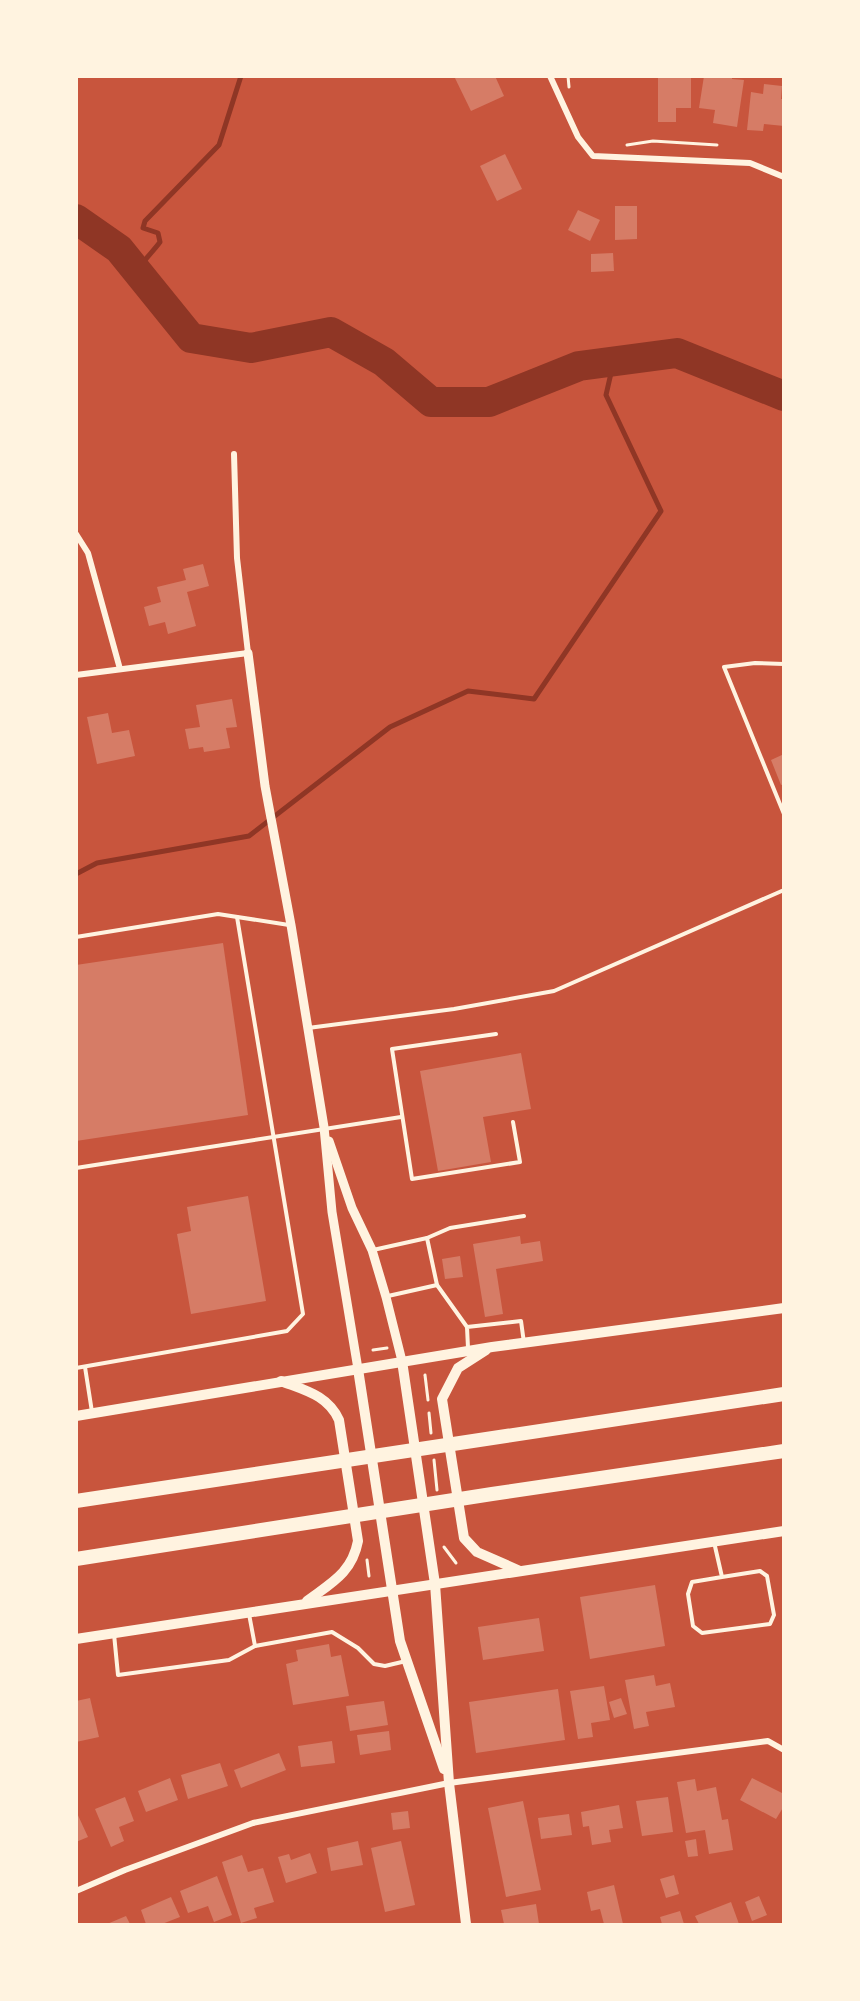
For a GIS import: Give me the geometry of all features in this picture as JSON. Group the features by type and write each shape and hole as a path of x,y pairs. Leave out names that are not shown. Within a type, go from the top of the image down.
{"highway":[{"path":"732,1402 783,1390"},
{"path":"76,1501 783,1394"},
{"path":"76,1559 783,1451"}],"main road":[{"path":"76,1416 402,1361 469,1356 492,1347 783,1308"},
{"path":"469,1356 458,1368 442,1399 464,1538 477,1552 520,1571"},
{"path":"402,1361 435,1584 449,1783 466,1924"},
{"path":"358,1369 399,1641 449,1783"},
{"path":"280,1381 316,1395 328,1402 335,1411 339,1420 358,1541 355,1557 345,1572 304,1603"},
{"path":"76,1639 783,1531"}],"street":[{"path":"550,76 578,137 594,156 750,163 783,177"},
{"path":"234,454 237,558 265,786 291,925 324,1127 332,1212 358,1369"},
{"path":"76,534 88,554 120,669"},
{"path":"76,675 248,652"},
{"path":"324,1127 352,1208 372,1250 402,1361"},
{"path":"76,1891 125,1870 253,1823 449,1783 768,1740 783,1750"}],"lane":[{"path":"783,664 755,663 724,667 783,814"},
{"path":"308,1028 454,1010 554,991 783,890"},
{"path":"76,937 218,914 291,925"},
{"path":"76,1368 287,1331 303,1314 237,917"},
{"path":"496,1034 392,1049 412,1179 520,1162 513,1122"},
{"path":"76,1168 324,1127 401,1117"},
{"path":"372,1250 427,1238 450,1228 524,1216"},
{"path":"427,1238 437,1285 467,1327 469,1356"},
{"path":"386,1296 437,1285"},
{"path":"467,1327 522,1321 524,1343"},
{"path":"85,1367 92,1413"},
{"path":"714,1541 722,1577"},
{"path":"760,1571 767,1576 774,1615 770,1624 702,1633 693,1626 688,1594 692,1582 722,1577 760,1571"},
{"path":"249,1613 255,1646"},
{"path":"114,1634 118,1675 229,1660 255,1646 332,1632 358,1648 374,1664 385,1666 407,1661"}],"path":[{"path":"568,76 569,89"},
{"path":"619,146 653,141 717,145"},
{"path":"374,1350 389,1348"},
{"path":"425,1375 432,1443"},
{"path":"433,1454 438,1499"},
{"path":"443,1545 456,1563"}],"building":[{"path":"454,76 495,76 504,96 471,111"},
{"path":"658,76 691,76 691,108 676,108 676,122 658,122"},
{"path":"704,76 732,76 732,79 744,80 737,127 713,123 715,110 699,108"},
{"path":"764,84 782,86 784,126 764,124 763,131 747,130 751,92 763,94"},
{"path":"505,154 522,189 497,201 480,166"},
{"path":"615,206 637,206 637,239 615,240"},
{"path":"578,210 600,220 590,241 568,230"},
{"path":"613,253 614,271 591,272 591,254"},
{"path":"203,564 209,586 187,592 196,626 168,634 165,622 149,626 144,607 161,602 157,587 186,580 183,569"},
{"path":"232,699 237,727 226,728 230,748 204,752 203,747 189,749 185,729 200,727 196,705"},
{"path":"108,713 112,733 129,730 135,756 97,764 87,717"},
{"path":"784,754 784,784 781,785 771,760"},
{"path":"223,943 248,1115 76,1141 76,965"},
{"path":"521,1053 531,1109 483,1117 491,1162 438,1171 420,1071"},
{"path":"248,1196 266,1301 191,1314 177,1234 191,1231 187,1207"},
{"path":"520,1236 521,1244 540,1241 543,1261 496,1269 503,1314 485,1317 473,1244"},
{"path":"460,1256 463,1277 445,1279 442,1259"},
{"path":"655,1585 665,1646 590,1659 580,1597"},
{"path":"539,1618 544,1651 483,1660 478,1627"},
{"path":"329,1644 331,1657 341,1655 349,1696 293,1705 286,1664 298,1661 296,1650"},
{"path":"654,1675 656,1686 670,1683 675,1707 646,1712 649,1726 634,1729 625,1680"},
{"path":"604,1686 610,1720 591,1723 593,1737 578,1739 570,1691"},
{"path":"558,1689 565,1740 476,1753 469,1702"},
{"path":"90,1698 99,1737 76,1742 76,1701"},
{"path":"621,1698 627,1714 614,1718 609,1702"},
{"path":"384,1701 388,1725 350,1731 346,1706"},
{"path":"389,1731 391,1750 360,1755 357,1735"},
{"path":"332,1741 335,1763 301,1767 298,1746"},
{"path":"279,1753 286,1770 241,1788 234,1770"},
{"path":"220,1763 228,1786 188,1799 181,1775"},
{"path":"170,1778 178,1800 146,1812 138,1791"},
{"path":"752,1778 784,1794 784,1806 776,1819 740,1800"},
{"path":"695,1779 697,1791 716,1787 722,1820 728,1819 733,1850 709,1854 705,1830 686,1833 677,1782"},
{"path":"125,1797 134,1821 119,1827 124,1841 111,1847 95,1809"},
{"path":"668,1797 673,1832 642,1836 636,1801"},
{"path":"523,1801 541,1890 506,1897 488,1808"},
{"path":"619,1805 623,1828 609,1830 611,1842 592,1845 589,1826 583,1827 581,1812"},
{"path":"76,1811 88,1837 76,1842"},
{"path":"408,1811 410,1828 393,1830 391,1813"},
{"path":"569,1814 572,1835 541,1839 538,1818"},
{"path":"696,1839 698,1856 688,1857 685,1841"},
{"path":"358,1841 363,1865 331,1871 327,1848"},
{"path":"401,1841 415,1905 385,1912 371,1848"},
{"path":"310,1853 317,1873 286,1883 278,1857 289,1854 291,1860"},
{"path":"242,1855 248,1872 263,1868 274,1902 254,1908 257,1918 241,1923 222,1862"},
{"path":"674,1875 679,1894 666,1898 660,1879"},
{"path":"217,1876 232,1915 214,1922 208,1906 188,1913 180,1891"},
{"path":"614,1885 623,1924 604,1924 600,1909 591,1911 587,1892"},
{"path":"759,1896 767,1915 752,1921 745,1902"},
{"path":"171,1897 180,1917 162,1924 146,1924 141,1910"},
{"path":"731,1902 739,1924 699,1924 695,1916"},
{"path":"536,1904 539,1924 504,1924 501,1910"},
{"path":"680,1911 684,1924 662,1924 660,1917"},
{"path":"126,1916 130,1924 107,1924"}],"waterway":[{"path":"137,272 160,242 158,233 143,228 145,221 219,145 241,76"},
{"path":"76,219 119,249 191,338 251,348 331,332 384,362 431,402 489,402 579,366 677,353 784,396"},
{"path":"76,874 97,863 249,836 390,727 468,691 534,699 661,511 606,395 614,360"}]}
